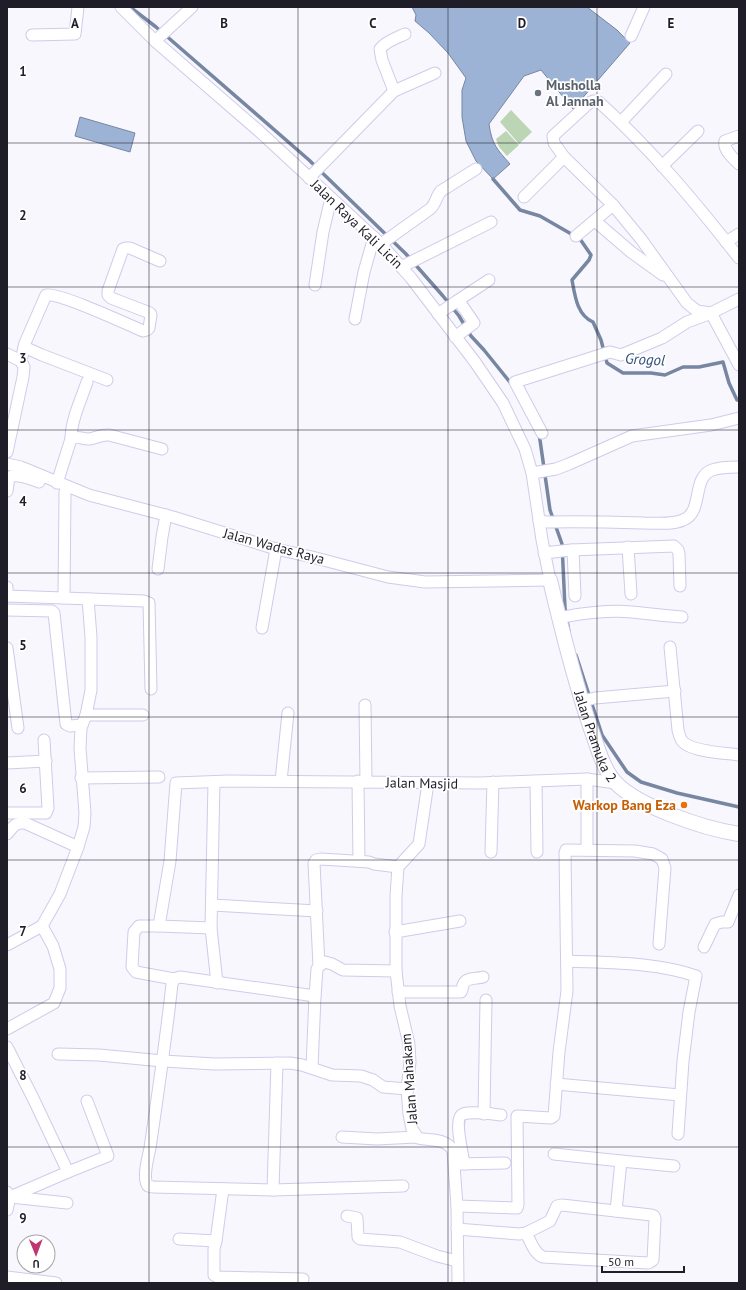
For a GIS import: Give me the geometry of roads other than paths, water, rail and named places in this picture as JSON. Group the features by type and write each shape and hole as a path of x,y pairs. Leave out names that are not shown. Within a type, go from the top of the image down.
{"main road":[{"name":"Jalan Pramuka 2","path":"550,580 564,617 588,700 604,763 610,777 631,795 657,809 711,828 739,834"}],"street":[{"path":"32,35 75,34 78,7"},
{"name":"Jalan Raya Kali Licin","path":"121,7 260,132 316,172 330,198 384,239 448,307 464,331 475,362 503,404 536,473 543,522 544,553 550,580"},
{"path":"156,40 192,7"},
{"path":"168,28 177,26 196,7"},
{"path":"630,36 644,7"},
{"path":"394,91 382,60 380,49 390,41 405,34"},
{"path":"316,172 394,91 435,73"},
{"path":"621,122 666,74"},
{"path":"711,313 697,311 687,303 641,239 613,205 564,157 554,144 553,136 592,101 596,100 621,122 662,166 739,258"},
{"path":"662,166 698,131"},
{"path":"739,136 725,141 724,145 739,164"},
{"path":"524,197 564,157"},
{"path":"355,319 364,272 384,239 430,209 435,204 438,193 476,169"},
{"path":"315,285 330,198"},
{"path":"576,236 613,205"},
{"path":"595,221 631,252 669,279"},
{"path":"408,263 491,222"},
{"path":"726,242 739,234"},
{"path":"7,452 9,430 23,377 24,367 21,360 24,347 46,295 49,294 74,302 144,331 149,328 150,313 110,298 108,291 123,249 130,248 160,261"},
{"path":"448,307 489,280"},
{"path":"542,433 515,382 610,352 620,355 662,338 687,322 739,300"},
{"path":"448,307 464,308 474,323 464,331"},
{"path":"711,313 739,365"},
{"path":"24,347 107,380"},
{"path":"7,354 21,360"},
{"path":"58,483 71,439 71,432 75,418 87,382"},
{"path":"536,473 556,469 581,460 620,440 632,436 711,425 739,418"},
{"path":"71,439 76,437 88,439 104,434 162,449"},
{"name":"Jalan Wadas Raya","path":"7,464 21,467 89,495 166,515 276,549 388,577 410,581 480,582 550,580"},
{"path":"543,522 662,523 683,521 693,510 700,481 707,472 718,468 739,467"},
{"path":"7,491 8,477 13,476 26,478 96,504"},
{"path":"64,598 65,492"},
{"path":"158,569 166,515"},
{"path":"544,553 571,550 671,546 677,548 679,554 680,586"},
{"path":"628,547 631,594"},
{"path":"262,628 276,549"},
{"path":"571,550 575,596"},
{"path":"7,587 7,597 144,600 149,603 151,689"},
{"path":"7,945 42,926 60,894 84,827 85,813 81,778 80,748 84,720 91,690 91,637 88,599"},
{"path":"7,610 52,611 54,613 66,724 70,726 84,720 143,715"},
{"path":"564,617 577,614 631,612 682,617"},
{"path":"670,647 678,730 683,742 697,749 739,755"},
{"path":"7,648 18,728"},
{"path":"588,700 675,690"},
{"path":"359,861 365,705"},
{"path":"281,782 288,713"},
{"path":"7,813 46,813 48,808 44,740"},
{"path":"7,762 46,761"},
{"path":"81,778 159,777"},
{"path":"587,779 587,850"},
{"name":"Jalan Masjid","path":"160,926 170,861 176,783 228,781 428,783 587,779 616,783"},
{"path":"536,781 537,852"},
{"path":"214,782 211,928 217,983"},
{"path":"491,852 493,782"},
{"path":"312,1068 315,996 317,968 319,966 314,863 316,860 321,859 359,861 398,867 417,848 419,844 428,783"},
{"path":"7,834 14,825 25,823 78,846"},
{"path":"457,1206 515,1209 518,1207 518,1116 553,1117 566,998 567,961 565,853 568,850 640,851 657,855 662,859 665,868 659,944"},
{"name":"Jalan Mahakam","path":"398,867 395,932 396,971 398,992 409,1044 410,1057 407,1089 409,1114 412,1129 416,1137 446,1143 452,1148 460,1164 457,1206 458,1283"},
{"path":"704,947 715,924 728,922 739,895"},
{"path":"212,905 317,911"},
{"path":"395,932 460,921"},
{"path":"7,1029 54,1003 60,988 60,969 52,946 42,926"},
{"path":"211,928 139,926 134,932 132,966 136,972 174,979 180,978 315,996"},
{"path":"567,961 634,963 696,976 689,1012 680,1095 678,1134"},
{"path":"319,966 324,962 332,964 343,970 396,971"},
{"path":"398,992 461,992 467,980 483,977"},
{"path":"174,979 172,984 163,1061 146,1164 147,1184 153,1187 273,1190 403,1186"},
{"path":"484,1114 486,1000"},
{"path":"7,1047 68,1172"},
{"path":"58,1054 220,1064 297,1064 332,1075 361,1076 372,1080 383,1087 407,1089"},
{"path":"273,1190 277,1063"},
{"path":"556,1084 680,1095"},
{"path":"9,1195 108,1156 87,1101"},
{"path":"501,1115 465,1114 459,1117 460,1164 505,1163"},
{"path":"342,1137 377,1139 416,1137"},
{"path":"554,1154 674,1166"},
{"path":"616,1211 621,1160"},
{"path":"223,1189 214,1249 215,1276 304,1279"},
{"path":"9,1195 67,1204"},
{"path":"7,1210 9,1195"},
{"path":"457,1229 515,1234 526,1232 550,1221 555,1208 559,1205 654,1216 653,1260 650,1262 543,1257 540,1256 535,1250 526,1232"},
{"path":"347,1216 355,1217 358,1220 358,1236 360,1239 400,1242 437,1256 457,1261"},
{"path":"179,1239 216,1241"},
{"path":"7,1277 56,1283"}],"water":[{"path":"412,7 587,7 617,30 630,43 573,109 541,70 524,76 489,124 496,146 510,164 493,179 476,161 466,141 462,117 462,90 466,78 448,53 415,21 416,15"},
{"path":"80,117 135,133 130,152 75,136"}],"waterway":[{"path":"130,7 156,27 309,160 406,254 443,296 459,316 471,336 513,386"},
{"name":"Grogol","path":"493,179 520,210 540,216 580,239 591,255 589,260 572,280 580,310 583,315 593,322 601,340 607,363 623,373 651,373 665,375 683,367 699,367 723,362 729,383 737,400 739,400"},
{"path":"539,433 550,510 562,544 565,608 569,632"},
{"path":"576,655 602,735 627,772 641,782 677,793 739,807"}],"place":[{"name":"Musholla Al Jannah","path":"538,93"},
{"name":"Warkop Bang Eza","path":"684,805"}]}
